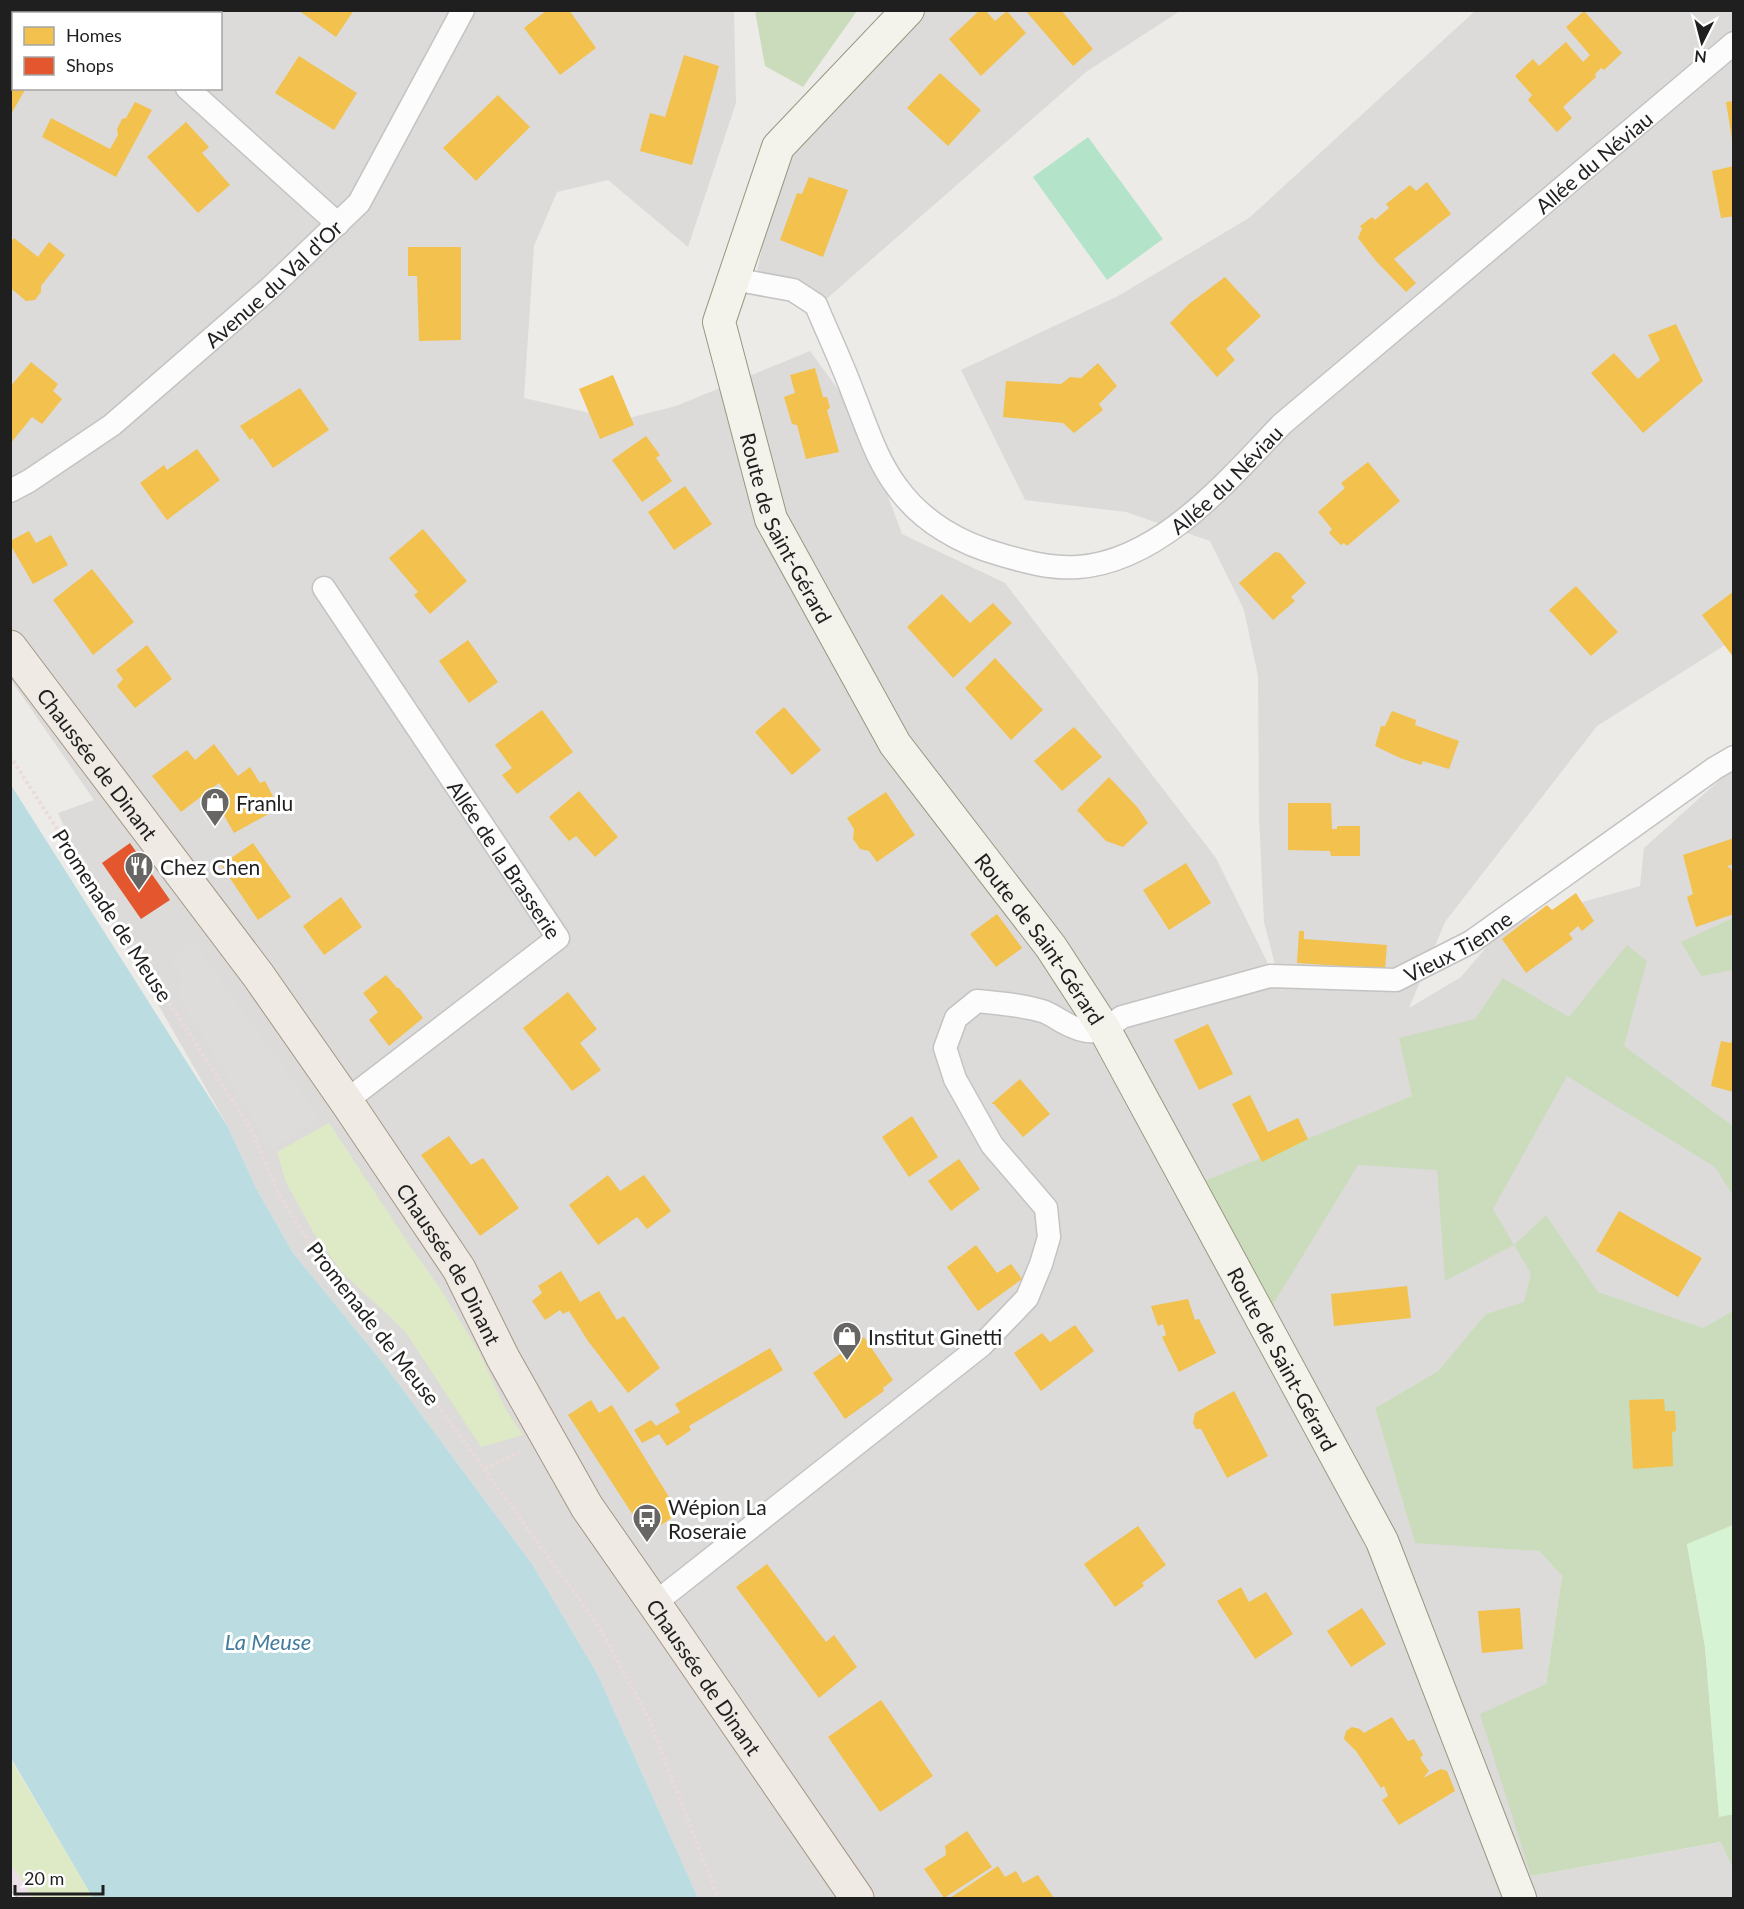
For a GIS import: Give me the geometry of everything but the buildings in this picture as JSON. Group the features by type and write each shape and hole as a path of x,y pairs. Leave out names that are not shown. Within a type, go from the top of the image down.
{"main road":[{"name":"Route de Saint-Gérard","path":"908,10 778,147 719,322 771,519 895,744 1051,946 1105,1030 1383,1541 1520,1899"},
{"name":"Chaussée de Dinant","path":"10,647 258,975 346,1101 459,1269 503,1358 587,1507 856,1899"}],"street":[{"name":"Avenue du Val d'Or","path":"10,491 29,481 112,425 270,288 359,203 463,10"},
{"name":"Allée du Néviau","path":"733,279 793,290 816,305 880,461 897,488 923,516 947,533 981,550 1012,558 1050,566 1078,567 1117,559 1165,535 1238,470 1282,424 1734,43"},
{"path":"189,90 338,224"},
{"name":"Allée de la Brasserie","path":"324,588 558,938 346,1101"},
{"name":"Vieux Tienne","path":"1105,1030 1122,1017 1270,976 1396,980 1471,942 1715,768 1734,757"},
{"path":"655,1603 982,1345 1027,1298 1049,1237 1046,1208 992,1145 955,1079 945,1048 956,1018 977,1001 1020,1006 1045,1012 1088,1032 1105,1030"}],"path":[{"name":"Promenade de Meuse","path":"10,756 250,1130 279,1195 329,1274 387,1336 598,1625 648,1717 718,1899"},
{"path":"485,1468 548,1438"}],"shaded area":[{"path":"11,11 734,11 736,103 688,247 608,180 557,192 534,246 524,398 621,420 676,406 810,351 859,418 902,534 1005,583 1216,858 1282,992 1264,922 1259,817 1258,676 1244,610 1210,541 1126,512 1025,500 961,370 1118,296 1249,218 1475,11 1733,11 1733,640 1597,726 1445,922 1409,1008 1461,977 1507,923 1640,886 1644,848 1733,768 1733,1525 1687,1544 1487,1315 1438,1371 1375,1408 1415,1542 1539,1551 1562,1576 1546,1684 1531,1876 1722,1842 1733,1869 1733,1898 698,1898 598,1675 532,1564 383,1363 293,1253 256,1188 228,1127 91,887 58,813 94,800 11,680"},
{"path":"896,11 1180,11 1086,72 824,301 755,281 785,142"},
{"path":"193,942 320,1118 269,1150 258,1127 179,997 182,977 170,959"},
{"path":"11,1864 34,1898 11,1898"}],"green space":[{"path":"755,10 857,11 803,87 765,66"},
{"path":"1088,137 1163,239 1107,280 1033,177"},
{"path":"1733,918 1733,970 1701,976 1681,942"},
{"path":"1627,945 1647,961 1624,1046 1733,1126 1733,1196 1715,1167 1567,1076 1493,1209 1514,1245 1445,1281 1437,1170 1358,1165 1263,1321 1190,1187 1412,1096 1399,1038 1475,1019 1503,978 1569,1017"},
{"path":"329,1123 443,1293 479,1352 506,1410 523,1435 481,1447 405,1331 342,1272 315,1235 286,1182 277,1152"},
{"path":"1546,1215 1598,1292 1703,1328 1733,1311 1733,1537 1687,1544 1705,1647 1719,1816 1733,1814 1733,1869 1721,1842 1531,1876 1480,1714 1546,1684 1562,1576 1539,1551 1415,1543 1375,1408 1438,1371 1486,1314 1524,1302 1531,1274 1514,1245"},
{"path":"1733,1525 1734,1814 1719,1817 1705,1647 1687,1544"},
{"path":"10,1758 93,1898 34,1898 11,1864"}],"water":[{"name":"La Meuse","path":"11,785 228,1127 256,1188 293,1253 383,1363 532,1564 598,1675 698,1898 93,1898 11,1758"}],"railway":[{"path":"10,1894 14,1898"}],"place":[{"name":"Franlu","path":"215,828"},
{"name":"Chez Chen","path":"139,892"},
{"name":"Institut Ginetti","path":"847,1362"},
{"name":"Wépion La Roseraie","path":"647,1544"}]}
